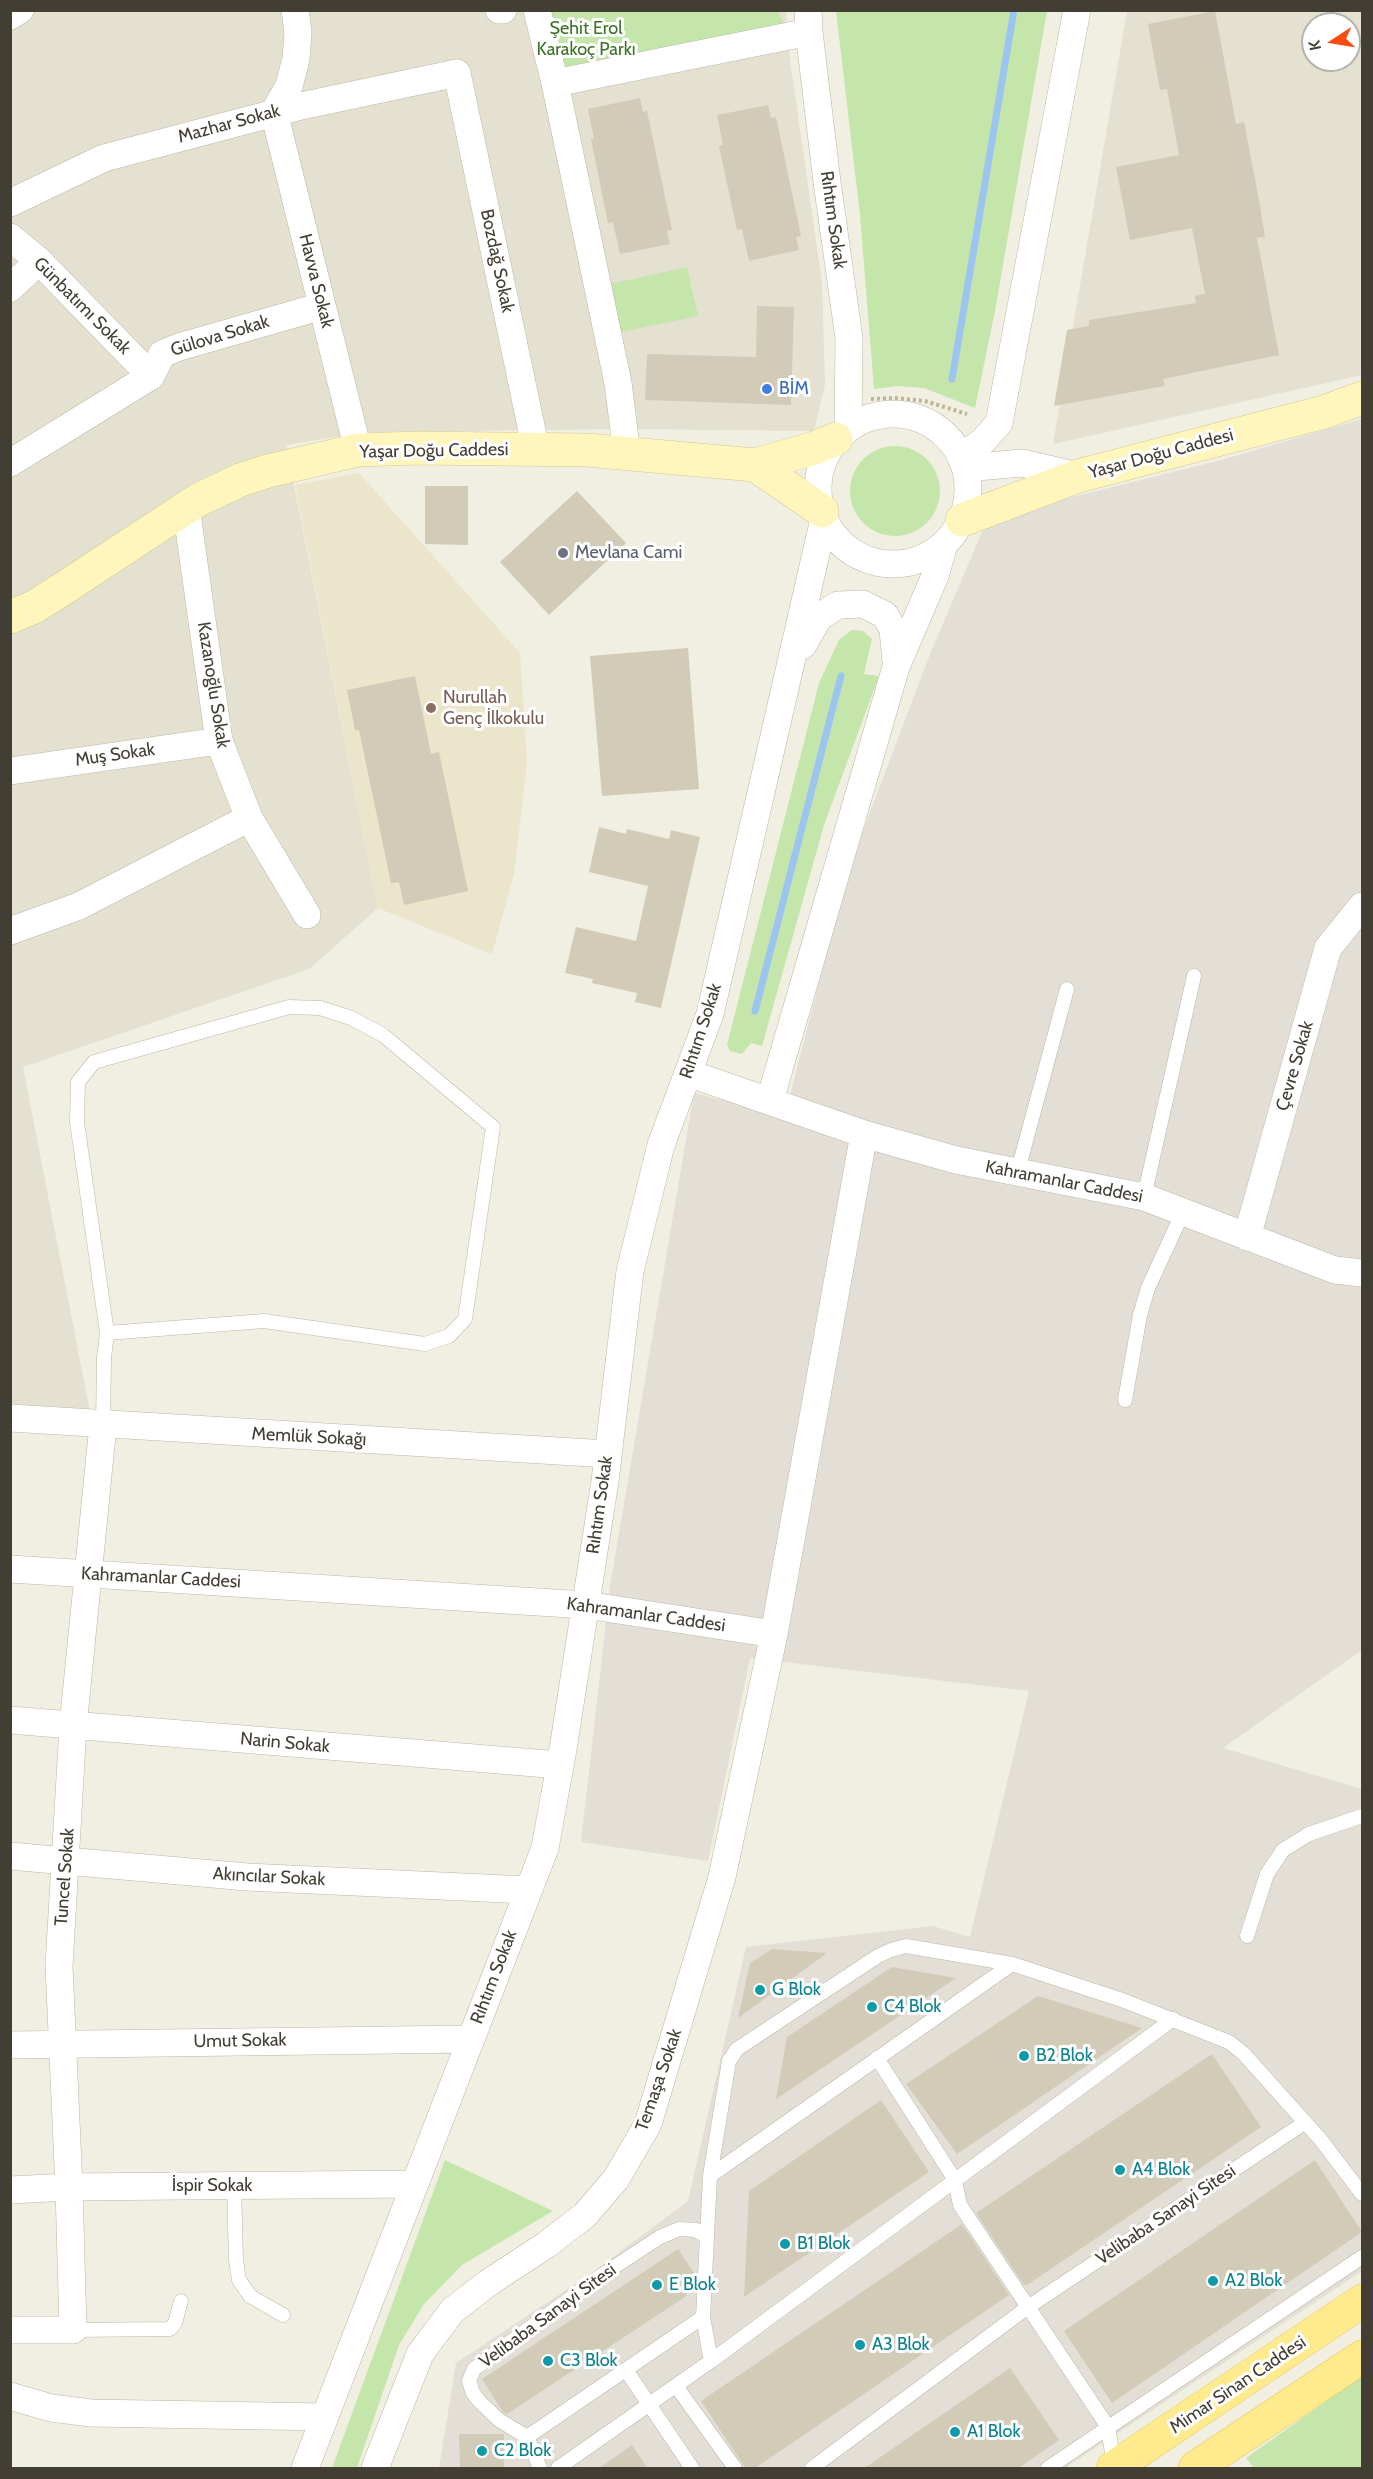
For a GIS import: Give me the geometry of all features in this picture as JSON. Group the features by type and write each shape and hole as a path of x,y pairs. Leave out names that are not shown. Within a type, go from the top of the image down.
{"main road":[{"name":"Mimar Sinan Caddesi","path":"1114,2468 1362,2301"},
{"path":"1195,2469 1362,2357"}],"street":[{"path":"10,15 20,10"},
{"path":"274,112 289,86 297,59 298,33 295,10"},
{"path":"537,10 555,83 618,383 627,454"},
{"path":"963,463 999,423 1077,10"},
{"path":"555,83 809,21"},
{"name":"Rıhtım Sokak","path":"809,21 849,339 842,434"},
{"name":"Mazhar Sokak","path":"10,203 104,158 274,112 457,73"},
{"name":"Bozdağ Sokak","path":"457,73 536,450"},
{"name":"Havva Sokak","path":"274,112 358,450"},
{"name":"Günbatımı Sokak","path":"10,237 39,261 151,376"},
{"path":"10,288 39,261"},
{"name":"Gülova Sokak","path":"10,463 151,376 162,354 179,346 322,306"},
{"name":"Yaşar Doğu Caddesi","path":"953,532 1078,476 1324,412 1362,398"},
{"path":"755,465 792,455 842,434 872,416 894,413 916,417 938,428 956,446 963,463 969,495 896,666 770,1100"},
{"path":"842,434 824,458 818,480 818,501 838,541 855,554 879,563 904,564 928,556 953,532"},
{"name":"Yaşar Doğu Caddesi","path":"10,617 34,607 186,507 240,480 268,471 358,450 418,448 536,450 627,454 755,465"},
{"path":"963,463 1022,463 1078,476"},
{"path":"755,465 823,515"},
{"name":"Kazanoğlu Sokak","path":"186,507 219,741 249,818 307,915"},
{"name":"Rıhtım Sokak","path":"304,2469 545,1848 608,1454 630,1271 661,1145 710,1014 823,515"},
{"path":"790,666 819,617 838,605 863,604 885,615 893,628 896,666"},
{"name":"Muş Sokak","path":"10,771 219,741"},
{"path":"10,931 79,906 249,818"},
{"name":"Çevre Sokak","path":"1247,1237 1328,948 1362,906"},
{"name":"Kahramanlar Caddesi","path":"688,1073 864,1134 956,1160 1017,1174 1144,1197 1335,1270 1362,1273"},
{"path":"774,1634 864,1134"},
{"name":"Memlük Sokağı","path":"10,1418 608,1454"},
{"name":"Tuncel Sokak","path":"73,2330 59,1966 73,1726 103,1425"},
{"name":"Kahramanlar Caddesi","path":"10,1569 585,1605 774,1634"},
{"name":"Temaşa Sokak","path":"375,2469 420,2354 452,2311 585,2215 616,2179 648,2124 723,1877 774,1634"},
{"name":"Narin Sokak","path":"10,1720 560,1765"},
{"name":"Akıncılar Sokak","path":"10,1856 247,1877 528,1890"},
{"name":"Umut Sokak","path":"10,2045 470,2039"},
{"name":"İspir Sokak","path":"10,2190 69,2187 414,2184"},
{"path":"10,2330 73,2330"},
{"path":"10,2396 51,2408 91,2413 324,2417"}],"lane":[{"path":"1144,1197 1194,976"},
{"path":"1017,1174 1067,989"},
{"path":"103,1425 104,1358 107,1334 77,1122 78,1082 94,1062 289,1007 320,1008 351,1018 383,1035 493,1127 465,1319 449,1336 425,1344 264,1322 107,1334"},
{"path":"1125,1400 1140,1315 1148,1288 1183,1212"},
{"path":"1247,1936 1267,1874 1283,1850 1309,1834 1362,1816"},
{"path":"711,2361 703,2317 710,2176 729,2061 737,2049 878,1956 906,1946 1012,1964 1122,2000 1229,2042 1244,2053 1321,2140 1362,2194"},
{"path":"710,2176 1012,1964"},
{"path":"558,2469 711,2361 1173,2019"},
{"path":"877,2058 955,2180 960,2205 1108,2427 1114,2468"},
{"name":"Velibaba Sanayi Sitesi","path":"812,2469 1028,2307 1304,2122"},
{"path":"234,2186 236,2260 239,2280 250,2295 283,2315"},
{"name":"Velibaba Sanayi Sitesi","path":"527,2437 489,2412 473,2393 469,2381 474,2369 602,2275 660,2237 679,2229 696,2230 707,2237"},
{"path":"1048,2469 1362,2257"},
{"path":"73,2330 170,2329 175,2323 181,2301"},
{"path":"540,2469 527,2437 703,2317"},
{"path":"626,2370 692,2469"},
{"path":"676,2386 735,2469"}],"path":[{"path":"862,400 896,398 926,401 967,414"}],"shaded area":[{"path":"10,11 786,11 788,46 822,283 825,384 814,431 629,429 366,432 286,445 378,908 309,969 23,1067 90,1412 11,1406"},
{"path":"1127,11 1362,11 1362,375 1053,444"},
{"path":"1362,419 1362,1650 1223,1748 1362,1789 1362,2271 1065,2468 439,2468 456,2363 589,2275 688,2201 746,1947 933,1926 970,1937 1029,1691 750,1658 708,1861 581,1842 610,1586 694,1093 785,1115 847,873 930,654 988,518 1221,460"},
{"name":"Nurullah Genç İlkokulu","path":"359,473 520,653 527,763 514,874 492,954 378,908 295,485"}],"green space":[{"name":"Şehit Erol Karakoç Parkı","path":"550,11 777,11 788,29 568,69 563,64"},
{"path":"836,11 1047,11 995,311 975,408 924,388 897,386 874,389 860,215"},
{"path":"687,267 698,316 616,333 605,285"},
{"path":"895,446 912,449 927,459 937,474 940,491 937,508 927,523 912,533 895,536 878,533 863,523 853,508 850,491 853,474 863,459 878,449"},
{"path":"852,630 863,631 872,639 864,674 879,676 824,825 762,1046 751,1043 742,1054 730,1051 727,1045 819,683 839,640"},
{"path":"445,2160 553,2211 462,2265 424,2304 399,2345 357,2468 332,2468"},
{"path":"1362,2376 1362,2468 1254,2468 1246,2458"}],"building":[{"path":"1215,11 1236,124 1244,122 1259,200 1265,237 1257,238 1279,355 1163,379 1165,386 1054,406 1067,330 1089,326 1089,320 1196,303 1195,296 1205,294 1192,228 1130,240 1116,167 1179,155 1167,89 1160,90 1148,24"},
{"path":"640,98 643,112 647,111 672,230 667,231 670,244 620,254 613,222 608,223 591,139 594,139 588,109"},
{"path":"768,105 771,118 776,117 801,236 796,237 799,250 749,261 742,229 737,230 719,146 723,145 717,115"},
{"path":"757,306 794,307 791,405 645,400 647,354 756,357"},
{"path":"425,486 468,486 468,545 425,544"},
{"name":"Mevlana Cami","path":"577,491 626,543 549,615 500,562"},
{"path":"688,648 699,789 602,796 590,656"},
{"path":"415,676 431,754 439,752 468,891 404,905 399,882 391,883 359,730 355,730 347,690"},
{"path":"599,827 626,834 627,829 669,839 671,830 700,837 661,1008 635,1002 637,993 592,983 593,979 565,973 576,927 636,941 648,886 589,872"},
{"name":"G Blok","path":"772,1949 827,1953 738,2018 750,1963"},
{"name":"C4 Blok","path":"892,1967 956,1978 776,2099 787,2037"},
{"name":"B2 Blok","path":"1038,1996 1142,2028 957,2154 906,2084"},
{"name":"A4 Blok","path":"1212,2054 1261,2127 1024,2285 976,2213"},
{"name":"B1 Blok","path":"881,2100 929,2172 744,2297 749,2191"},
{"name":"A2 Blok","path":"1315,2160 1362,2232 1112,2403 1064,2331"},
{"name":"A3 Blok","path":"962,2224 1009,2295 754,2469 746,2469 701,2401"},
{"path":"678,2249 696,2276 685,2297 507,2414 503,2412 482,2379"},
{"path":"1010,2368 1059,2440 1017,2469 863,2469"},
{"name":"C2 Blok","path":"459,2434 504,2434 504,2469 460,2469"},
{"path":"632,2445 648,2469 598,2469"}],"waterway":[{"path":"952,379 1014,10"},
{"path":"755,1011 841,676"}],"place":[{"name":"BİM","path":"767,389"},
{"name":"Mevlana Cami","path":"563,553"},
{"name":"Nurullah Genç İlkokulu","path":"431,708"},
{"name":"G Blok","path":"760,1990"},
{"name":"C4 Blok","path":"872,2007"},
{"name":"B2 Blok","path":"1024,2056"},
{"name":"A4 Blok","path":"1120,2170"},
{"name":"B1 Blok","path":"785,2244"},
{"name":"A2 Blok","path":"1213,2281"},
{"name":"E Blok","path":"657,2285"},
{"name":"A3 Blok","path":"860,2345"},
{"name":"C3 Blok","path":"548,2361"},
{"name":"A1 Blok","path":"955,2432"},
{"name":"C2 Blok","path":"482,2451"}]}
